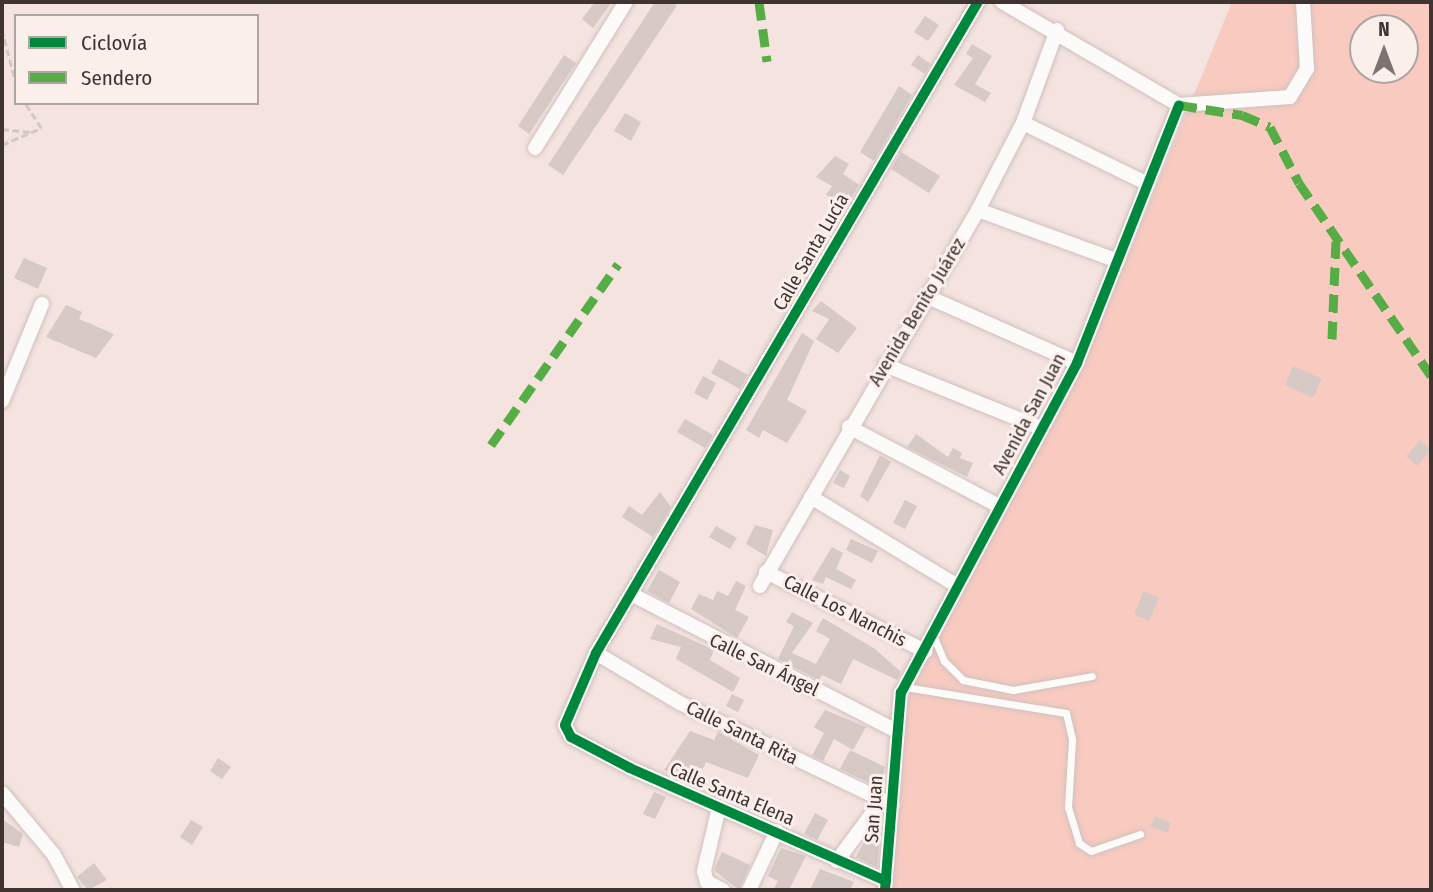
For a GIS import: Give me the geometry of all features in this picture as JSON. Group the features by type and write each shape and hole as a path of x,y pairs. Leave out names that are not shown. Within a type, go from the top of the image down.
{"street":[{"path":"535,148 626,2"},
{"name":"Calle Santa Lucía","path":"566,732 596,653 677,521 978,2"},
{"path":"1002,2 1056,30 1179,105 1290,97 1307,69 1303,2"},
{"name":"Avenida Benito Juárez","path":"760,586 849,427 978,209 1023,123 1056,30"},
{"name":"Avenida San Juan","path":"896,731 905,687 956,584 1077,363 1179,105"},
{"path":"1023,123 1148,184"},
{"path":"978,209 1118,261"},
{"path":"926,296 1077,363"},
{"path":"2,401 42,304"},
{"path":"885,365 1041,428"},
{"path":"849,427 999,506"},
{"path":"811,497 956,584"},
{"name":"Calle Los Nanchis","path":"766,572 925,651"},
{"name":"Calle San Ángel","path":"633,595 896,731"},
{"name":"Calle Santa Rita","path":"596,653 680,703 888,802"},
{"name":"San Juan","path":"886,885 888,802 896,731"},
{"name":"Calle Santa Elena","path":"566,732 837,861 869,884 886,885"},
{"path":"2,793 54,855 73,890"},
{"path":"837,861 888,802"},
{"path":"719,807 704,871 708,882 723,890"},
{"path":"749,890 777,831"}],"lane":[{"path":"933,634 944,661 963,680 1013,690 1092,676"},
{"path":"905,687 1066,713 1072,740 1068,807 1079,843 1091,850 1140,834"}],"path":[{"path":"2,29 14,75"},
{"path":"2,145 41,128 26,105"},
{"path":"2,129 33,132"}],"shaded area":[{"path":"1232,2 1431,2 1431,890 884,890 903,709 1123,268"}],"building":[{"path":"595,2 612,2 593,28 582,19"},
{"path":"655,2 676,2 676,7 563,175 548,165"},
{"path":"925,16 939,25 928,41 914,32"},
{"path":"972,44 992,56 975,84 991,93 985,102 954,85 973,58 966,54"},
{"path":"564,55 576,63 529,134 518,126"},
{"path":"918,55 931,64 925,74 911,65"},
{"path":"899,86 912,95 874,161 860,152"},
{"path":"625,113 641,122 631,141 614,131"},
{"path":"901,152 940,176 929,193 891,169"},
{"path":"835,156 849,164 843,174 859,185 845,208 826,195 832,186 816,177"},
{"path":"24,258 47,268 38,289 14,278"},
{"path":"821,301 857,328 838,353 816,339 829,319 812,311"},
{"path":"66,305 82,312 79,319 114,334 96,358 46,337"},
{"path":"802,333 814,341 787,400 807,411 787,443 763,430 759,438 746,430"},
{"path":"719,359 748,375 740,389 711,373"},
{"path":"1293,366 1322,379 1313,398 1285,385"},
{"path":"703,376 716,383 707,400 694,393"},
{"path":"685,419 713,435 705,448 677,432"},
{"path":"916,434 948,457 953,448 962,453 960,458 973,463 967,477 907,447"},
{"path":"1420,440 1431,450 1417,466 1406,456"},
{"path":"880,455 891,462 868,502 860,496"},
{"path":"840,470 850,476 844,488 833,483"},
{"path":"660,492 671,507 653,537 622,517 629,506 642,515"},
{"path":"905,500 917,506 905,529 893,523"},
{"path":"755,525 773,530 766,556 746,544"},
{"path":"716,526 737,538 730,549 709,537"},
{"path":"851,539 878,551 872,563 846,550"},
{"path":"832,547 843,553 836,569 856,580 851,589 826,577 823,584 812,580"},
{"path":"659,570 680,582 669,603 647,591"},
{"path":"736,581 746,586 735,610 749,617 737,638 691,609 699,594 713,600 717,591 728,596"},
{"path":"1144,591 1159,598 1149,621 1134,614"},
{"path":"792,612 813,623 792,653 816,664 830,639 816,631 823,618 875,649 901,672 897,680 853,659 841,684 822,675 819,680 778,659 794,626 786,622"},
{"path":"657,624 714,650 710,660 740,678 733,692 676,659 681,647 650,639"},
{"path":"732,694 744,700 738,712 726,706"},
{"path":"825,710 866,727 853,750 834,739 823,761 812,756 824,733 814,727"},
{"path":"690,731 714,740 718,732 759,755 748,778 706,762 697,781 664,770"},
{"path":"850,750 885,767 880,788 840,769"},
{"path":"218,758 231,767 222,779 210,771"},
{"path":"654,792 666,797 655,819 643,814"},
{"path":"815,813 828,820 817,840 804,834"},
{"path":"1155,816 1171,823 1167,833 1150,826"},
{"path":"2,819 23,834 19,847 2,842"},
{"path":"191,820 203,827 192,845 180,837"},
{"path":"865,840 879,846 877,867 856,857"},
{"path":"781,848 806,856 789,890 773,890 778,881 768,876"},
{"path":"722,852 750,865 739,890 714,870"},
{"path":"94,863 107,880 88,890 77,877"},
{"path":"820,869 854,882 850,890 810,890"}],"marked path":[{"path":"759,2 767,61"},
{"path":"1179,105 1242,115 1270,127 1299,183 1431,376"},
{"path":"1332,339 1336,241"},
{"path":"491,445 618,264"}],"cycle path":[{"path":"886,881 630,768 571,737 565,725 596,653 978,2"},
{"path":"885,890 901,693 1077,363 1179,105"}]}
